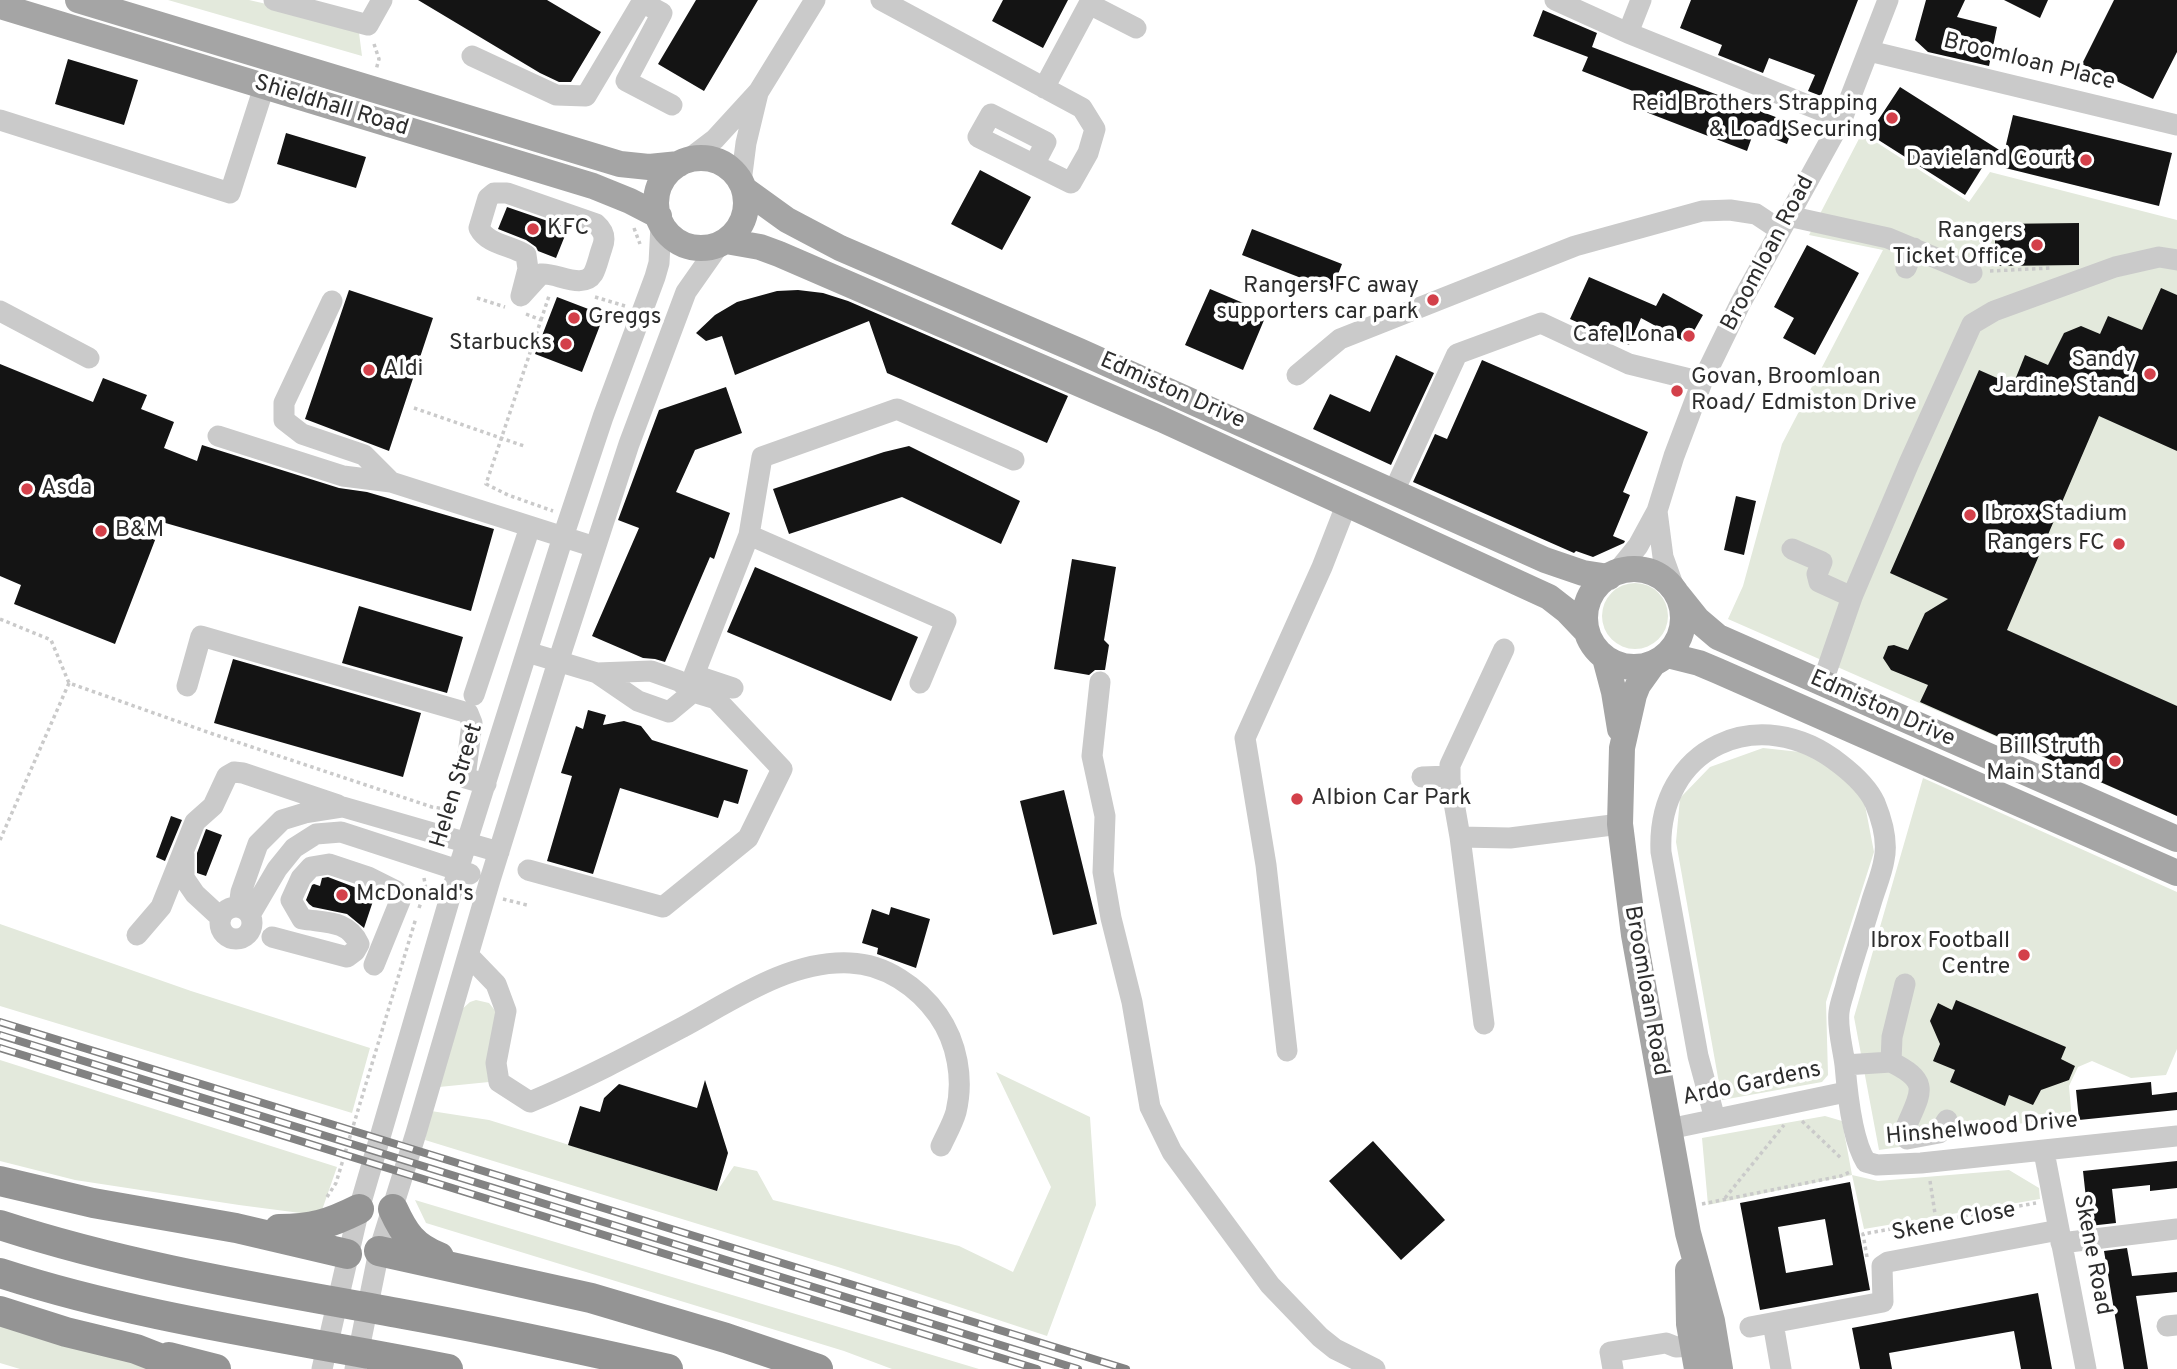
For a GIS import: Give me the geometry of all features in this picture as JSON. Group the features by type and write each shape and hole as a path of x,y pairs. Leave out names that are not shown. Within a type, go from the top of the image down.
{"highway":[{"path":"0,1181 93,1203 236,1228 345,1266"},
{"path":"396,1197 405,1234 427,1252 486,1276"},
{"path":"236,1228 317,1227 332,1223 359,1209"},
{"path":"0,1225 165,1270 470,1327 668,1369"},
{"path":"379,1251 591,1298 740,1342 818,1369"},
{"path":"0,1273 180,1318 448,1369"},
{"path":"0,1311 66,1332 216,1369"},
{"path":"136,1349 187,1369"}],"main road":[{"name":"Shieldhall Road","path":"78,0 620,164 634,167 683,162"},
{"name":"Shieldhall Road","path":"0,6 58,12 264,87 593,186 630,201 660,220"},
{"path":"340,110 360,84"},
{"path":"700,158 714,160 727,166 742,186 747,202 744,216 737,230 723,243 696,248 682,243 660,220 658,191 664,178 683,162 700,158"},
{"name":"Edmiston Drive","path":"742,186 787,220 840,248 1079,351 1545,560 1583,573 1613,575"},
{"name":"Edmiston Drive","path":"723,243 760,247 779,254 1161,419 1539,592 1567,611 1587,632"},
{"path":"1639,570 1655,574 1677,594 1683,611 1683,627 1677,643 1660,660 1637,667 1620,665 1605,658 1594,646 1587,632 1585,616 1589,601 1597,587 1613,575 1639,570"},
{"name":"Edmiston Drive","path":"1677,594 1698,620 1718,636 2177,839"},
{"name":"Broomloan Road","path":"1605,658 1614,692 1622,748 1620,824 1634,935 1685,1220 1712,1321 1720,1369"},
{"name":"Edmiston Drive","path":"1660,660 1699,663 2177,873"},
{"name":"Broomloan Road","path":"1622,748 1638,685 1660,660"},
{"name":"Broomloan Road","path":"1685,1220 1691,1360"}],"street":[{"path":"274,0 368,25 382,0"},
{"path":"683,162 715,139 759,91 815,0"},
{"path":"881,0 1082,108 1095,129 1088,153 1071,183 1034,165"},
{"path":"1555,0 1628,33 1842,119"},
{"path":"1628,33 1641,0"},
{"name":"Broomloan Road","path":"1613,575 1638,547 1657,511 1702,382 1740,304 1842,119 1888,0"},
{"path":"472,56 556,95 586,96 642,2 657,5 662,13 626,81 672,105"},
{"path":"1044,88 1089,4 1136,28"},
{"name":"Broomloan Place","path":"1869,51 2177,125"},
{"path":"0,120 230,193 264,87"},
{"path":"742,186 746,143 759,91"},
{"path":"494,193 507,193 596,224 604,235 604,243 593,275 574,281 552,274 541,274 521,296 528,269 526,255 517,249 487,239 480,228 488,198 494,193"},
{"path":"1297,374 1340,339 1575,246 1702,211 1730,210 1756,214 1784,223 1888,238 1914,248 1948,274 1979,275"},
{"name":"Helen Street","path":"322,1368 359,1209 467,843 476,781 529,647 603,417 655,277 659,263 660,220"},
{"path":"355,1369 379,1251 490,880 595,547 629,444 686,292 723,243"},
{"path":"1906,268 1914,248"},
{"path":"1822,684 1852,597 1972,324 1994,311 2115,267 2159,257 2177,260"},
{"path":"332,302 284,403 284,420 302,434 364,454 391,482"},
{"path":"0,311 89,358"},
{"path":"1394,491 1457,354 1541,323 1629,364 1702,382"},
{"path":"597,673 638,701 669,712 694,683 749,535 762,457 897,410 1014,460"},
{"path":"218,436 343,476 391,482 595,547"},
{"path":"1287,1051 1266,864 1245,738 1347,503"},
{"name":"Broomloan Road","path":"1657,511 1663,557 1677,594"},
{"path":"474,695 530,527"},
{"path":"749,535 946,621 920,683"},
{"path":"1793,549 1822,562 1817,574 1819,582 1852,597"},
{"path":"497,632 558,662 597,673 651,671 679,681 733,688"},
{"path":"187,686 201,636 468,713 472,723 476,781"},
{"path":"1484,1024 1450,765 1504,649"},
{"path":"1100,682 1092,756 1105,816 1103,872 1111,918 1132,1002 1150,1107 1172,1152 1270,1285 1335,1349 1375,1369"},
{"path":"528,870 663,907 748,838 782,769 716,699 694,683"},
{"name":"Hinshelwood Drive","path":"1715,1119 1698,1056 1661,852 1661,838 1664,810 1679,777 1701,755 1726,741 1749,735 1778,737 1828,754 1860,782 1873,799 1882,821 1885,858 1839,1012 1846,1093 1866,1162 1877,1165 1927,1163 2177,1136"},
{"path":"138,934 161,906 195,822 214,806 226,776 234,772 499,852"},
{"path":"1422,777 1450,776"},
{"path":"237,913 241,892 258,844 282,820 343,807"},
{"path":"305,813 312,824 310,837"},
{"path":"1460,837 1510,838 1620,824"},
{"path":"237,913 294,848 316,834 341,832 490,880"},
{"path":"184,849 184,878 195,894 237,913"},
{"path":"272,937 347,957 355,951 359,944 354,932 346,926 302,919 292,900 301,878 310,867 329,864 368,877 396,891 400,901 374,965"},
{"path":"468,955 496,985 506,1011 496,1063 499,1082 530,1102 582,1080 758,987 810,966 851,962 891,973 925,997 948,1031 960,1070 956,1112 941,1146"},
{"path":"1891,1062 1892,1037 1905,984"},
{"path":"1845,1065 1891,1062 1911,1072 1919,1082 1919,1093 1904,1132 1907,1139 1939,1133 1947,1120"},
{"name":"Ardo Gardens","path":"1669,1129 1715,1119 1789,1109 1846,1093"},
{"name":"Skene Road","path":"2044,1152 2086,1369"},
{"name":"Skene Close","path":"1750,1327 1883,1302 1882,1266 1888,1262 2060,1236 2177,1228"},
{"path":"345,1266 379,1251"},
{"path":"1773,1323 1781,1369"},
{"path":"1613,1369 1610,1352 1666,1343 1676,1347 1691,1360"}],"path":[{"path":"360,84 379,59 368,25"},
{"path":"629,221 641,247"},
{"path":"1979,275 1992,269 2010,271 2059,267"},
{"path":"477,298 541,320 486,484 555,512"},
{"path":"414,408 524,446"},
{"path":"0,619 51,640 69,683 0,840"},
{"path":"69,683 213,734 438,808 450,810 476,781"},
{"path":"341,1166 426,889 423,875"},
{"path":"1724,1199 1789,1109 1844,1160"},
{"path":"1927,1163 1941,1252"},
{"path":"1685,1220 1724,1199 1841,1177"},
{"path":"1882,1266 1867,1260 1863,1234 2053,1200"}],"shaded area":[{"path":"168,0 249,0 358,25 362,56"},
{"name":"Ibrox Stadium","path":"1862,133 1969,202 1990,172 2177,220 2177,816 1728,619 1743,586 1782,444 1883,250 1809,235"},
{"path":"1628,583 1642,583 1654,588 1663,597 1668,616 1666,629 1659,640 1642,649 1628,649 1616,644 1607,635 1602,623 1602,609 1607,597 1616,588"},
{"path":"1763,748 1800,752 1832,767 1864,800 1874,852 1826,1002 1828,1075 1822,1082 1722,1100 1676,842 1680,798 1710,767"},
{"name":"Ibrox Football Centre","path":"1923,778 2177,892 2177,1049 2166,1075 2131,1078 2092,1061 2078,1067 2069,1086 2072,1121 2063,1130 2046,1121 1965,1129 1956,1123 1947,1140 1879,1150 1854,1017"},
{"path":"0,924 191,991 370,1048 352,1113 0,1006"},
{"path":"476,1000 489,1003 497,1013 489,1082 439,1087 460,1011"},
{"path":"0,1060 337,1167 321,1213 308,1214 239,1205 75,1180 0,1161"},
{"path":"996,1072 1090,1117 1096,1205 1047,1336 838,1267 425,1140 431,1111 489,1120 717,1191 734,1166 757,1171 773,1200 959,1246 1013,1272 1051,1187"},
{"path":"1825,1116 1842,1121 1852,1175 1708,1205 1702,1138"},
{"path":"2009,1170 2039,1188 2040,1199 1864,1229 1852,1175 1878,1181"},
{"path":"415,1200 979,1369 892,1369 844,1351 426,1223"},
{"path":"0,1323 161,1369 20,1369 0,1363"}],"building":[{"path":"418,0 547,0 601,32 571,82 559,82"},
{"path":"696,0 758,0 704,91 658,64"},
{"path":"1003,0 1068,0 1043,48 992,21"},
{"path":"1691,0 1858,0 1821,96 1808,91 1815,75 1769,58 1763,73 1718,55 1722,45 1680,28"},
{"path":"1926,0 1965,0 1957,17 1997,27 1989,66 1928,52 1915,40"},
{"path":"2004,0 2048,0 2040,18"},
{"path":"2114,0 2177,0 2177,52 2153,99 2082,64"},
{"path":"1543,10 1597,33 1592,47 1794,124 1787,144 1754,131 1747,151 1638,109 1643,95 1582,71 1588,57 1533,36"},
{"path":"68,59 138,80 124,125 55,104"},
{"path":"1900,87 2004,153 2013,115 2172,153 2159,206 1985,163 1965,195 1869,134"},
{"path":"286,133 366,157 356,188 277,164"},
{"path":"980,170 1031,197 1002,250 951,224"},
{"name":"KFC","path":"507,207 568,228 556,258 538,251 526,240 498,229"},
{"name":"Rangers Ticket Office","path":"2079,223 2079,265 1995,266 1995,224"},
{"path":"1252,229 1342,264 1332,290 1242,255"},
{"path":"1807,245 1859,273 1815,355 1783,338 1794,318 1774,307"},
{"path":"1589,277 1656,306 1663,293 1703,315 1687,343 1641,318 1629,345 1570,319"},
{"path":"2161,288 2177,295 2177,451 2099,416 2007,630 2177,706 2177,816 1920,702 1928,685 1891,670 1883,658 1888,646 1894,645 1908,650 1925,613 1948,599 1890,573 1979,370 2013,385 2025,355 2048,365 2064,333 2081,326 2100,334 2108,316 2142,330"},
{"path":"1210,289 1267,313 1243,370 1185,345"},
{"name":"Aldi","path":"349,290 433,318 389,451 305,419"},
{"path":"777,291 823,293 848,301 1068,396 1047,443 887,373 869,321 735,375 722,336 706,341 696,333 715,315 737,302"},
{"path":"557,297 604,315 582,372 535,354"},
{"path":"1396,355 1434,373 1391,465 1313,429 1330,394 1370,412"},
{"path":"1482,360 1648,432 1623,492 1630,495 1613,536 1625,541 1624,543 1593,557 1576,551 1574,553 1413,482 1435,434 1447,439"},
{"path":"0,364 93,402 103,378 147,395 141,409 174,422 164,448 197,461 202,445 339,488 367,492 494,529 471,611 162,522 115,644 14,604 21,585 0,576"},
{"path":"726,387 742,433 695,450 676,492 730,513 714,559 710,557 665,662 643,658 592,636 639,528 618,520 659,410"},
{"path":"909,446 1020,501 1001,544 902,497 789,534 773,489"},
{"path":"1736,496 1756,501 1744,555 1724,550"},
{"path":"1072,559 1116,567 1104,640 1109,645 1105,670 1095,670 1089,675 1054,669"},
{"path":"755,567 918,637 891,701 727,632"},
{"path":"359,606 463,637 447,693 342,663"},
{"path":"233,659 421,713 403,777 214,723"},
{"path":"588,710 606,715 603,725 624,721 641,726 652,740 748,770 738,804 724,800 718,818 620,788 593,874 547,861 572,776 561,773 576,726 583,729"},
{"path":"1064,790 1097,924 1053,935 1020,801"},
{"path":"171,816 182,820 165,861 156,857"},
{"path":"206,829 222,835 206,876 197,873 197,853"},
{"name":"McDonald's","path":"328,877 375,895 364,928 347,914 313,907 306,900 312,885 320,886 322,878"},
{"path":"891,907 930,919 916,968 877,954 878,948 862,943 872,909 889,915"},
{"path":"1956,1000 2066,1047 2061,1059 2075,1066 2069,1080 2041,1090 2033,1105 2009,1095 2005,1106 1950,1082 1955,1070 1933,1061 1940,1044 1930,1021 1938,1003 1952,1010"},
{"path":"705,1080 728,1153 717,1191 568,1145 580,1106 600,1112 604,1098 619,1084 697,1108"},
{"path":"2151,1082 2152,1095 2177,1092 2177,1110 2079,1120 2076,1090"},
{"path":"1373,1141 1445,1220 1401,1260 1329,1181"},
{"path":"2177,1161 2177,1188 2150,1191 2150,1185 2112,1189 2116,1223 2089,1226 2083,1171"},
{"path":"1850,1182 1870,1290 1760,1310 1740,1203","holes":["1825,1219 1833,1265 1786,1273 1778,1227"]},
{"path":"2127,1248 2132,1276 2177,1272 2177,1292 2136,1296 2148,1369 2124,1369 2104,1251"},
{"path":"2038,1293 2052,1369 2021,1369 2014,1331 1889,1353 1892,1369 1860,1369 1852,1328"}],"railway":[{"path":"0,1022 1126,1369"},
{"path":"0,1035 1078,1369"},
{"path":"0,1048 1037,1369"}],"place":[{"name":"Reid Brothers Strapping & Load Securing","path":"1892,118"},
{"name":"Davieland Court","path":"2086,160"},
{"name":"KFC","path":"533,229"},
{"name":"Rangers Ticket Office","path":"2037,245"},
{"name":"Rangers FC away supporters car park","path":"1433,300"},
{"name":"Greggs","path":"574,318"},
{"name":"Cafe Lona","path":"1689,336"},
{"name":"Starbucks","path":"566,344"},
{"name":"Aldi","path":"369,370"},
{"name":"Sandy Jardine Stand","path":"2150,374"},
{"name":"Govan, Broomloan Road/ Edmiston Drive","path":"1677,391"},
{"name":"Asda","path":"27,489"},
{"name":"Ibrox Stadium","path":"1970,515"},
{"name":"B&M","path":"101,531"},
{"name":"Rangers FC","path":"2119,544"},
{"name":"Bill Struth Main Stand","path":"2115,761"},
{"name":"Albion Car Park","path":"1297,799"},
{"name":"McDonald's","path":"342,895"},
{"name":"Ibrox Football Centre","path":"2024,955"}]}
